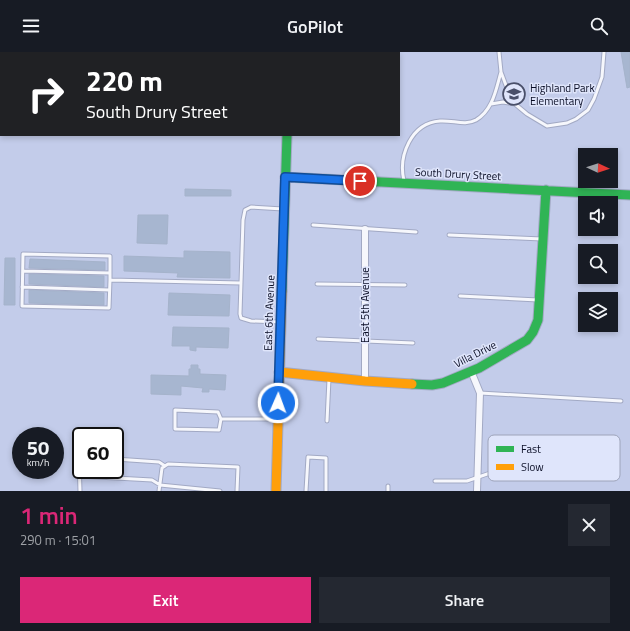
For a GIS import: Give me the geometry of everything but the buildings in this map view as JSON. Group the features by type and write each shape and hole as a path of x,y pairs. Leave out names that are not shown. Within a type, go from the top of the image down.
{"street":[{"name":"East 6th Avenue","path":"276,491 287,136"},
{"name":"South Drury Street","path":"285,177 630,195"},
{"name":"Villa Drive","path":"280,372 365,381 432,385 446,382 471,371 530,338 538,320 546,190"},
{"name":"East 5th Avenue","path":"365,229 365,381"},
{"path":"471,371 480,393 477,491"}],"lane":[{"path":"499,52 501,72 510,96 515,104 527,114 547,126 576,120 588,110 594,99 602,77 604,52"},
{"path":"405,183 402,172 403,160 406,146 413,135 423,126 432,123 441,121 467,123 476,120 485,114 491,104 501,72"},
{"path":"491,104 503,102 515,104"},
{"path":"281,322 251,321 242,318 240,314 243,220 245,210 251,207 284,209"},
{"path":"313,225 416,232"},
{"path":"449,236 543,239"},
{"path":"23,254 110,256 110,273 109,308 22,306 23,254"},
{"path":"23,271 110,273"},
{"path":"110,280 241,283"},
{"path":"317,284 405,285"},
{"path":"22,288 109,290"},
{"path":"460,296 539,300"},
{"path":"318,339 413,344"},
{"path":"328,421 329,377"},
{"path":"480,393 622,401"},
{"path":"176,410 218,412 221,418 219,430 175,429 176,410"},
{"path":"221,418 278,419"},
{"path":"306,491 308,456 326,458 326,491"},
{"path":"124,460 158,462 165,466"},
{"path":"159,491 162,468 168,464 238,467 237,491"},
{"path":"435,481 467,481 488,474"},
{"path":"124,478 152,480 160,485 220,491"},
{"path":"79,479 80,491"},
{"path":"168,486 168,491"},
{"path":"388,486 388,491"}],"traffic: fast":[{"path":"282,291 287,136"},
{"path":"285,177 630,195"},
{"path":"412,384 432,385 443,383 479,368 527,340 533,332 538,320 546,190"}],"traffic: slow":[{"path":"276,491 282,291"},
{"path":"279,372 365,381 412,384"}],"place":[{"name":"Highland Park Elementary","path":"514,94"}],"route":[{"path":"278,403 285,177 360,181"}]}
